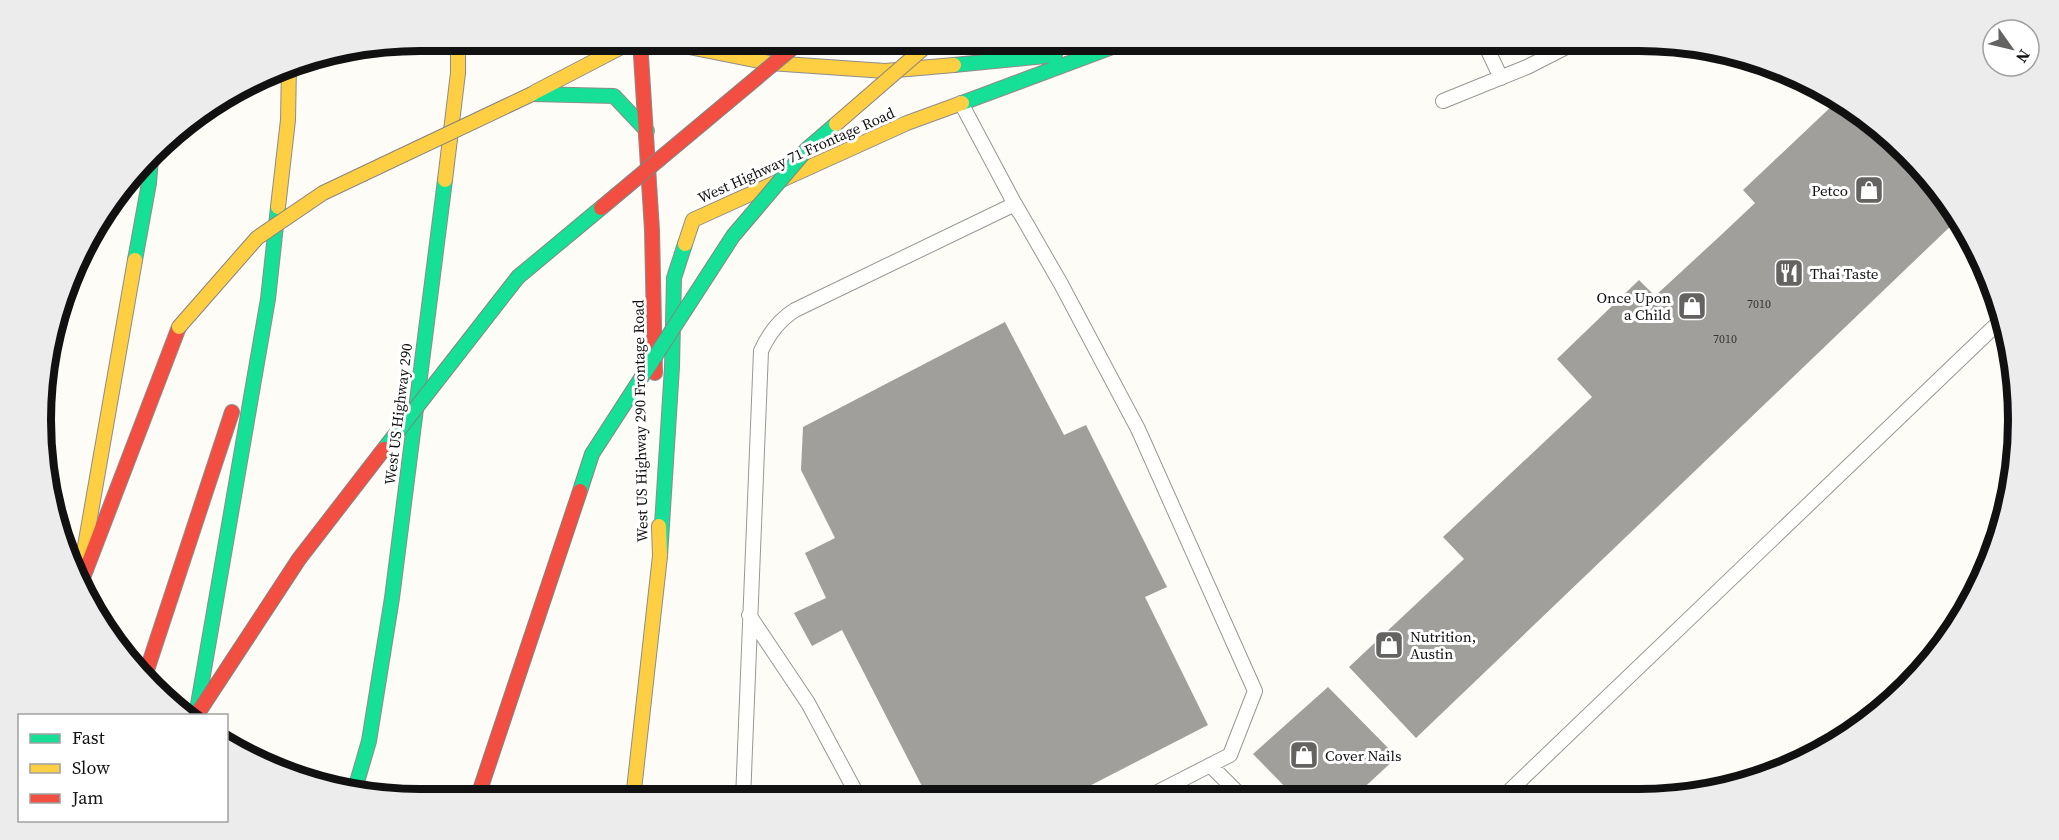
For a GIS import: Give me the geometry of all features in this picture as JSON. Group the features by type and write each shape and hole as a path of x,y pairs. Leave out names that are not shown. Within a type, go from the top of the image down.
{"main road":[{"name":"West US Highway 290","path":"357,783 369,741 392,598 458,73 458,51"},
{"path":"85,573 179,327 257,238 323,193 532,94 614,51"},
{"name":"West US Highway 290 Frontage Road","path":"641,51 652,230 656,381"},
{"path":"709,51 770,63 885,71 1099,51"},
{"path":"197,714 299,559 518,277 789,51"},
{"path":"480,789 592,454 733,236 807,149 920,51"},
{"name":"West Highway 71 Frontage Road","path":"660,556 672,367 674,278 693,220 907,123 1099,51"},
{"path":"196,714 268,299 288,120 289,75"},
{"path":"532,94 614,96 646,131"},
{"path":"82,568 150,169"},
{"path":"148,668 268,299"},
{"name":"West US Highway 290 Frontage Road","path":"634,789 660,556 656,404"}],"lane":[{"path":"1488,51 1501,78"},
{"path":"1443,101 1527,67 1558,51"},
{"path":"961,103 1138,429 1255,691 1230,754 1163,789"},
{"path":"743,789 761,351 768,335 785,316 795,310 1015,204 1023,219"},
{"path":"1511,789 1995,326"},
{"path":"749,615 808,703 854,789"},
{"path":"1209,765 1234,789"}],"building":[{"path":"1832,105 1864,127 1900,159 1932,195 1952,225 1416,738 1349,667 1464,559 1443,537 1592,397 1557,359 1639,280 1655,296 1755,203 1743,190"},
{"path":"1005,322 1064,435 1086,425 1167,587 1145,597 1208,725 1084,789 923,789 842,630 812,646 794,613 826,598 805,553 835,538 801,470 803,427"},
{"path":"1328,687 1397,757 1363,789 1287,789 1253,754"}],"traffic: fast":[{"path":"962,103 1101,51"},
{"path":"954,65 1055,55"},
{"path":"532,94 614,96 647,131"},
{"path":"580,491 592,454 733,236 807,149 836,124"},
{"path":"135,260 150,169"},
{"path":"357,783 369,741 392,598 445,180"},
{"path":"196,714 268,299 278,207"},
{"path":"384,449 518,277 601,208"},
{"path":"660,556 672,367 674,278 685,244"}],"traffic: slow":[{"path":"445,180 458,73 458,51"},
{"path":"535,92 614,51"},
{"path":"709,51 770,63 885,71 954,65"},
{"path":"836,124 920,51"},
{"path":"278,207 288,120 289,75"},
{"path":"179,327 257,238 323,193 532,94"},
{"path":"685,244 693,220 907,123 962,103"},
{"path":"84,552 135,260"},
{"path":"634,789 660,556 659,526"}],"traffic: jam":[{"path":"641,51 652,230 655,373"},
{"path":"601,208 789,51"},
{"path":"85,573 179,327"},
{"path":"148,668 232,412"},
{"path":"197,714 299,559 384,449"},
{"path":"480,789 580,491"}],"place":[{"name":"Petco","path":"1869,190"},
{"name":"Thai Taste","path":"1789,273"},
{"name":"Once Upon a Child","path":"1692,306"},
{"name":"Nutrition, Austin","path":"1389,645"},
{"name":"Cover Nails","path":"1304,755"}]}
